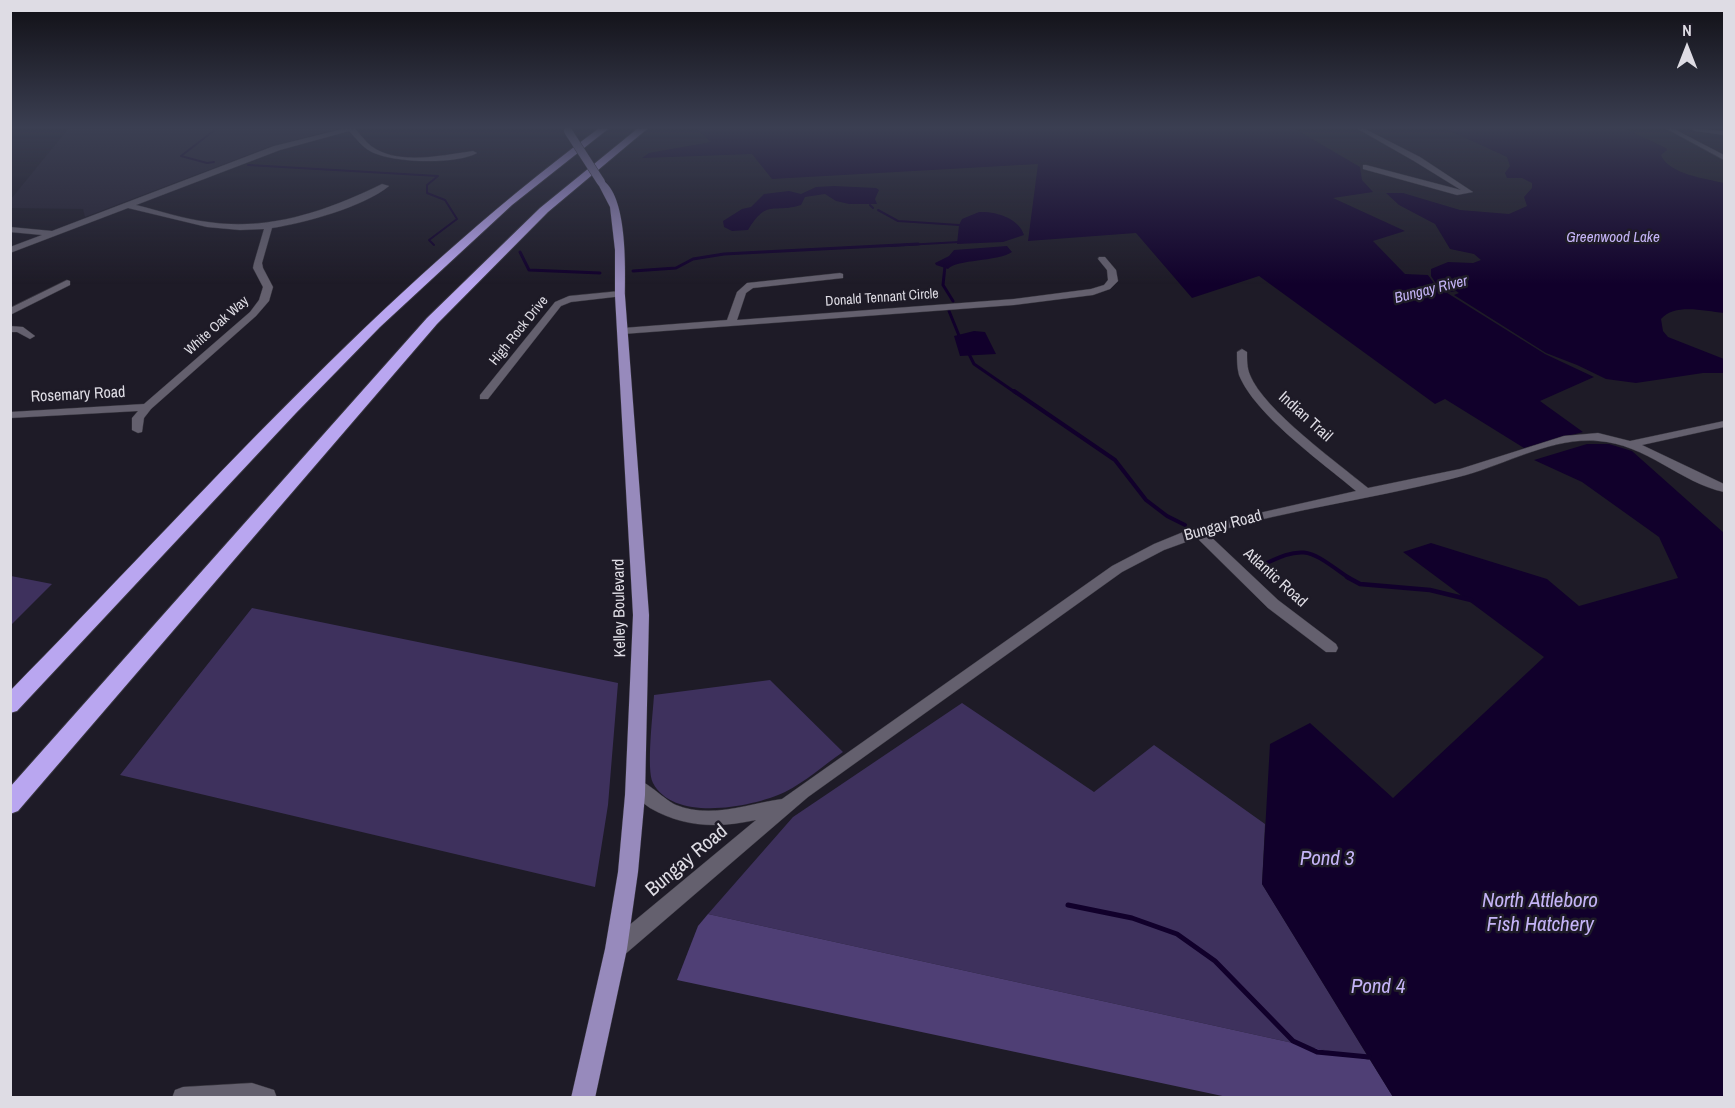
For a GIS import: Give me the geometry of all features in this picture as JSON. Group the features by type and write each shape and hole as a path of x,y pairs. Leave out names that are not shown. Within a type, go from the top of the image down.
{"highway":[{"path":"10,705 391,307 504,205 536,181"},
{"path":"10,804 432,321 544,210 579,181"}],"main road":[{"name":"Kelley Boulevard","path":"583,1098 616,949 628,872 635,785 641,615 620,294 620,250 615,207 600,181"}],"street":[{"path":"10,250 192,181"},
{"path":"1414,181 1457,193 1469,192 1451,181"},
{"path":"128,205 209,225 233,227 269,225 332,211 385,186"},
{"name":"White Oak Way","path":"138,430 138,418 147,407 253,314 264,301 268,287 258,263 269,225"},
{"path":"10,230 55,233"},
{"name":"Donald Tennant Circle","path":"623,331 993,304 1084,294 1107,287 1113,281 1111,270 1102,259"},
{"path":"731,323 742,292 750,285 840,276"},
{"path":"10,312 67,283"},
{"name":"High Rock Drive","path":"484,397 558,304 569,300 620,294"},
{"path":"10,329 19,329 30,336"},
{"name":"Indian Trail","path":"1242,352 1245,376 1261,398 1280,418 1366,493"},
{"name":"Rosemary Road","path":"10,415 147,407"},
{"path":"1630,444 1725,424"},
{"name":"Bungay Road","path":"616,949 785,806 1117,569 1148,551 1198,531 1486,466 1568,439 1601,438 1630,444 1690,474 1725,488"},
{"name":"Atlantic Road","path":"1198,531 1274,604 1331,648"},
{"name":"Bungay Road","path":"635,785 661,807 686,816 736,816 785,806"},
{"path":"183,1098 252,1094 266,1098"}],"shaded area":[{"path":"26,181 180,181 85,217 83,209 11,208 11,199"},
{"path":"10,576 52,584 11,625"},
{"path":"252,608 618,683 608,805 595,887 120,775"},
{"path":"770,680 843,752 792,788 754,803 715,808 696,807 678,803 663,795 653,783 650,766 654,695"},
{"path":"962,703 1094,792 1154,745 1265,824 1262,884 1370,1060 708,914 793,817"},
{"path":"708,914 1370,1060 1393,1097 1227,1097 677,980 698,926"}],"water":[{"path":"1036,181 1363,181 1373,192 1333,198 1405,231 1373,241 1405,274 1428,275 1436,286 1545,354 1594,377 1540,401 1583,432 1524,448 1445,399 1435,404 1259,276 1192,298 1136,233 1028,241"},
{"name":"Greenwood Lake","path":"1527,181 1714,181 1724,183 1724,313 1682,310 1667,314 1661,319 1663,331 1668,337 1724,359 1724,373 1703,373 1636,383 1606,379 1546,353 1454,295 1459,293 1444,283 1437,285 1431,276 1431,269 1448,262 1473,263 1481,260 1474,254 1450,249 1435,224 1399,205 1386,193 1403,193 1460,210 1509,214 1527,206 1524,197 1532,188 1532,183"},
{"path":"816,187 876,188 879,190 875,199 877,204 849,204 836,201 825,194 805,197 801,205 766,210 748,230 732,231 724,227 723,221 742,209 751,207 764,194 789,191 801,194"},
{"path":"979,212 992,213 1012,220 1024,235 1003,242 957,244 962,219"},
{"path":"1007,246 1012,252 948,269 935,263 949,256 954,250"},
{"path":"974,331 985,332 996,354 960,356 954,336"},
{"name":"North Attleboro Fish Hatchery","path":"1587,444 1609,444 1632,451 1724,533 1724,1097 1393,1097 1262,884 1270,744 1310,723 1393,798 1544,657 1403,552 1431,543 1547,579 1579,606 1678,578 1659,537 1582,482 1534,460"}],"waterway":[{"path":"432,181 427,185 427,193 445,200 457,219 429,240 434,245"},
{"path":"870,205 873,208"},
{"path":"878,210 898,221 959,225"},
{"path":"888,246 959,242"},
{"path":"633,271 676,268 693,259 724,254 918,244"},
{"path":"520,252 529,270 600,273"},
{"path":"945,266 943,285 953,301"},
{"name":"Bungay River","path":"1414,294 1451,288"},
{"path":"949,311 960,338"},
{"path":"968,352 974,364 1016,393"},
{"path":"1014,391 1115,460 1146,500 1167,516 1185,525"},
{"path":"1259,567 1287,555 1307,553 1325,561 1349,578"},
{"path":"1347,577 1360,584 1430,590 1471,600"},
{"path":"1068,905 1132,918 1177,934 1215,961 1293,1041 1317,1052 1369,1057"}],"water label":[{"name":"Pond 3","path":"1327,859"},
{"name":"Pond 4","path":"1378,987"}]}
